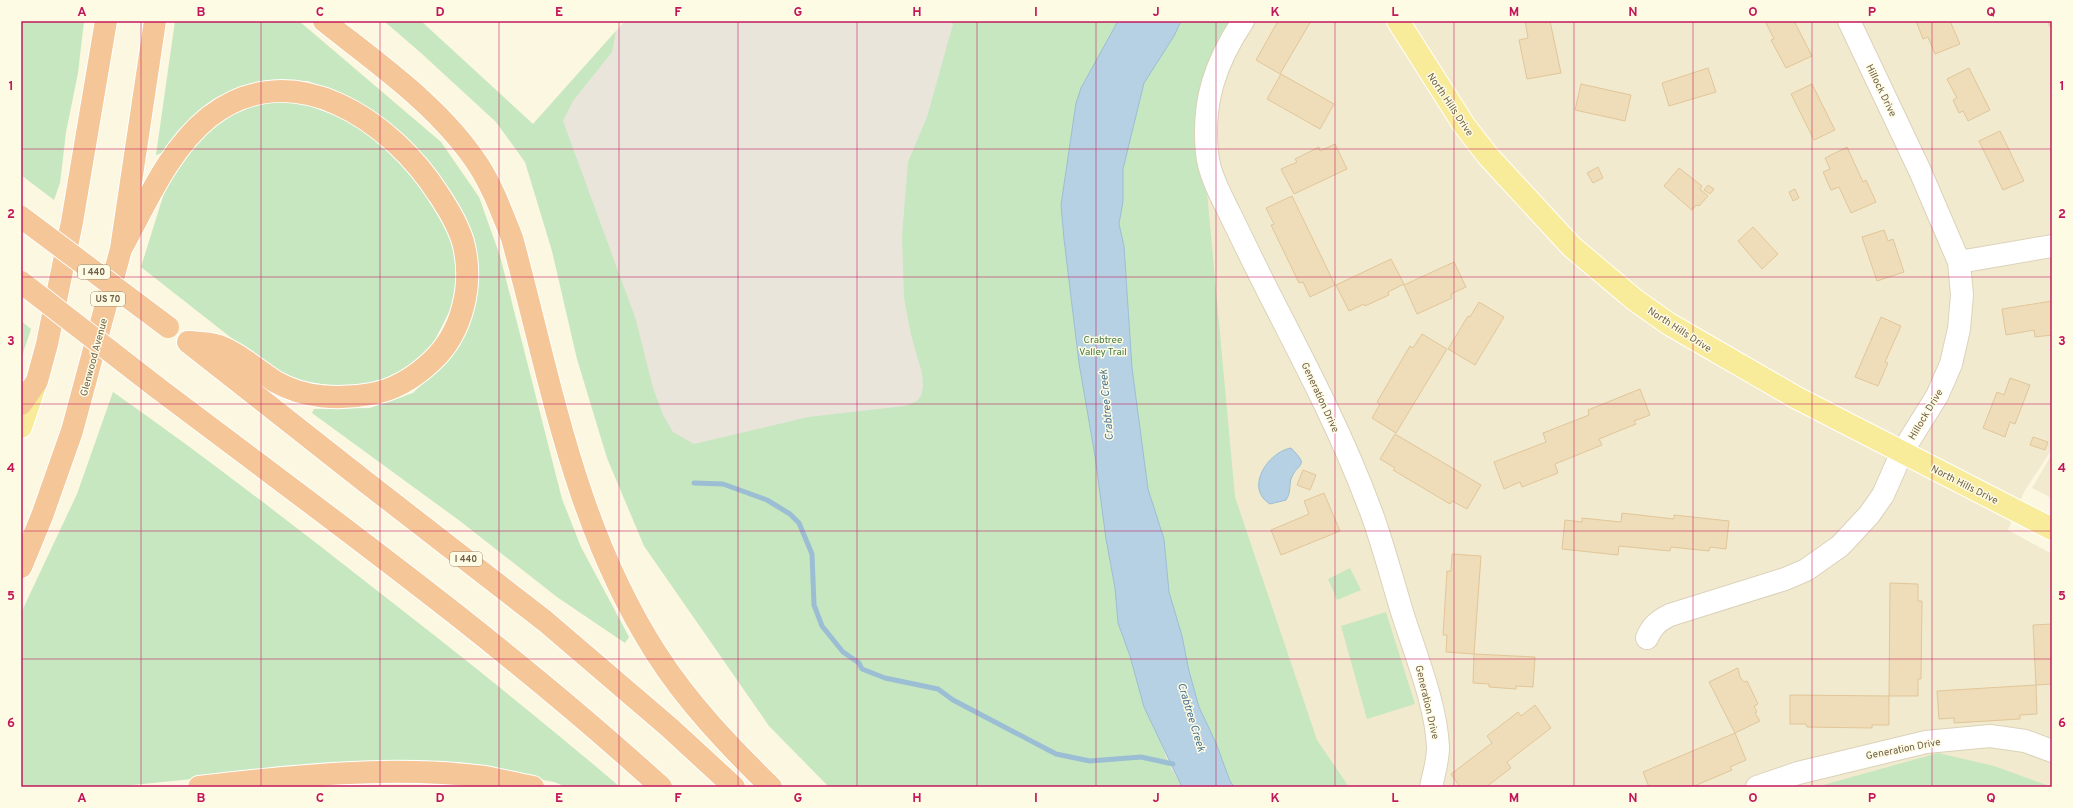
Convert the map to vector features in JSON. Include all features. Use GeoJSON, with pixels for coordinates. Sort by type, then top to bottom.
{"type":"FeatureCollection","features":[{"type":"Feature","properties":{"kind":"highway"},"geometry":{"type":"LineString","coordinates":[[92,21],[92,108]]}},
{"type":"Feature","properties":{"kind":"highway"},"geometry":{"type":"LineString","coordinates":[[21,404],[36,381],[47,344],[68,245],[106,21]]}},
{"type":"Feature","properties":{"kind":"highway","name":"Glenwood Avenue"},"geometry":{"type":"LineString","coordinates":[[21,567],[42,516],[72,431],[121,250],[155,21]]}},
{"type":"Feature","properties":{"kind":"highway"},"geometry":{"type":"LineString","coordinates":[[324,21],[430,109],[452,131],[480,167],[500,208],[512,238],[566,450],[588,514],[607,562],[645,635],[669,673],[739,756],[771,787]]}},
{"type":"Feature","properties":{"kind":"highway"},"geometry":{"type":"LineString","coordinates":[[121,250],[170,160],[209,117],[233,104],[266,93],[283,92],[302,92],[332,101],[357,114],[386,134],[404,150],[431,182],[459,231],[464,248],[467,268],[466,291],[458,322],[438,355],[417,374],[396,387],[373,394],[338,397],[302,392],[278,383],[218,345],[189,342]]}},
{"type":"Feature","properties":{"kind":"highway","name":"I 440"},"geometry":{"type":"LineString","coordinates":[[21,217],[189,342],[545,621],[670,728],[734,787]]}},
{"type":"Feature","properties":{"kind":"highway"},"geometry":{"type":"LineString","coordinates":[[21,282],[155,386],[440,601],[606,736],[662,787]]}},
{"type":"Feature","properties":{"kind":"highway"},"geometry":{"type":"LineString","coordinates":[[199,787],[256,780],[366,772],[462,775],[533,787]]}},
{"type":"Feature","properties":{"kind":"main road","name":"North Hills Drive"},"geometry":{"type":"LineString","coordinates":[[1398,21],[1464,125],[1488,156],[1572,247],[1603,274],[1669,324],[1797,398],[2052,529]]}},
{"type":"Feature","properties":{"kind":"main road"},"geometry":{"type":"LineString","coordinates":[[21,427],[36,381]]}},
{"type":"Feature","properties":{"kind":"street","name":"Generation Drive"},"geometry":{"type":"LineString","coordinates":[[1243,21],[1226,47],[1217,66],[1211,86],[1207,109],[1207,155],[1223,199],[1311,375],[1347,453],[1371,511],[1423,677],[1436,727],[1438,748],[1437,765],[1431,787]]}},
{"type":"Feature","properties":{"kind":"street","name":"Hillock Drive"},"geometry":{"type":"LineString","coordinates":[[1647,638],[1651,628],[1660,620],[1670,615],[1785,579],[1806,570],[1840,546],[1869,515],[1893,476],[1902,452],[1938,396],[1951,364],[1960,329],[1962,295],[1959,262],[1920,171],[1849,21]]}},
{"type":"Feature","properties":{"kind":"street"},"geometry":{"type":"LineString","coordinates":[[1959,262],[2052,246]]}},
{"type":"Feature","properties":{"kind":"street","name":"Generation Drive"},"geometry":{"type":"LineString","coordinates":[[1757,787],[1798,773],[1926,742],[1973,737],[1995,737],[2025,741],[2052,751]]}},
{"type":"Feature","properties":{"kind":"shaded area"},"geometry":{"type":"Polygon","coordinates":[[[625,21],[995,21],[1011,543],[1137,562],[1209,787],[850,787],[755,678],[533,124],[625,21]]]}},
{"type":"Feature","properties":{"kind":"shaded area"},"geometry":{"type":"Polygon","coordinates":[[[1151,21],[2052,21],[2052,449],[2024,492],[2008,530],[2052,554],[2052,787],[1209,787],[1151,21]]]}},
{"type":"Feature","properties":{"kind":"shaded area"},"geometry":{"type":"Polygon","coordinates":[[[2052,454],[2052,498],[2032,488],[2052,454]]]}},
{"type":"Feature","properties":{"kind":"green space"},"geometry":{"type":"Polygon","coordinates":[[[21,21],[84,21],[78,73],[66,132],[60,183],[54,200],[21,175],[21,21]]]}},
{"type":"Feature","properties":{"kind":"green space"},"geometry":{"type":"Polygon","coordinates":[[[175,21],[299,21],[441,142],[479,197],[500,256],[562,499],[581,547],[629,637],[625,643],[557,597],[460,521],[312,413],[314,409],[370,408],[413,393],[459,347],[478,293],[472,241],[453,195],[427,160],[373,111],[308,81],[257,82],[196,115],[164,152],[156,155],[175,21]]]}},
{"type":"Feature","properties":{"kind":"green space","name":"Crabtree Valley Trail"},"geometry":{"type":"Polygon","coordinates":[[[384,21],[421,21],[533,124],[616,31],[612,52],[573,101],[563,121],[636,320],[653,388],[663,415],[673,432],[694,444],[808,417],[905,406],[917,401],[921,396],[923,387],[922,373],[911,335],[904,298],[902,236],[908,162],[927,117],[953,24],[951,21],[1248,21],[1199,105],[1235,497],[1317,740],[1349,787],[1210,787],[1136,562],[1109,558],[1115,588],[1118,623],[1168,763],[1182,787],[829,787],[769,726],[644,546],[607,458],[577,359],[552,251],[525,162],[496,122],[384,21]]]}},
{"type":"Feature","properties":{"kind":"green space"},"geometry":{"type":"Polygon","coordinates":[[[297,100],[337,111],[376,136],[416,174],[453,239],[458,267],[452,306],[433,344],[406,369],[382,381],[352,387],[301,382],[267,366],[141,267],[165,190],[198,138],[232,114],[264,102],[297,100]]]}},
{"type":"Feature","properties":{"kind":"green space"},"geometry":{"type":"Polygon","coordinates":[[[21,321],[31,329],[21,359],[21,321]]]}},
{"type":"Feature","properties":{"kind":"green space"},"geometry":{"type":"Polygon","coordinates":[[[113,392],[272,509],[430,632],[557,734],[620,787],[567,787],[554,782],[471,766],[231,775],[113,787],[21,787],[21,613],[77,494],[113,392]]]}},
{"type":"Feature","properties":{"kind":"green space"},"geometry":{"type":"Polygon","coordinates":[[[1350,568],[1361,590],[1337,600],[1328,579],[1350,568]]]}},
{"type":"Feature","properties":{"kind":"green space"},"geometry":{"type":"Polygon","coordinates":[[[1386,612],[1415,704],[1367,719],[1341,626],[1386,612]]]}},
{"type":"Feature","properties":{"kind":"green space"},"geometry":{"type":"Polygon","coordinates":[[[1938,753],[1994,766],[2052,787],[1816,787],[1938,753]]]}},
{"type":"Feature","properties":{"kind":"water","name":"Crabtree Creek"},"geometry":{"type":"Polygon","coordinates":[[[1118,21],[1181,21],[1174,36],[1144,83],[1123,169],[1123,201],[1119,224],[1124,246],[1132,368],[1148,489],[1164,539],[1169,592],[1182,636],[1189,671],[1199,707],[1216,743],[1230,781],[1234,787],[1182,787],[1144,707],[1130,656],[1118,623],[1115,588],[1079,363],[1061,205],[1076,103],[1081,88],[1118,21]]]}},
{"type":"Feature","properties":{"kind":"water"},"geometry":{"type":"Polygon","coordinates":[[[1291,448],[1300,459],[1301,465],[1291,479],[1288,497],[1286,500],[1270,504],[1262,497],[1259,489],[1259,480],[1262,472],[1267,463],[1274,456],[1291,448]]]}},
{"type":"Feature","properties":{"kind":"building"},"geometry":{"type":"Polygon","coordinates":[[[1278,21],[1311,21],[1280,74],[1256,60],[1278,21]]]}},
{"type":"Feature","properties":{"kind":"building"},"geometry":{"type":"Polygon","coordinates":[[[1525,21],[1550,21],[1561,73],[1527,79],[1519,40],[1528,38],[1525,21]]]}},
{"type":"Feature","properties":{"kind":"building"},"geometry":{"type":"Polygon","coordinates":[[[1765,21],[1794,21],[1812,56],[1786,68],[1771,40],[1774,39],[1765,21]]]}},
{"type":"Feature","properties":{"kind":"building"},"geometry":{"type":"Polygon","coordinates":[[[1916,21],[1950,21],[1960,44],[1935,54],[1928,37],[1923,39],[1916,21]]]}},
{"type":"Feature","properties":{"kind":"building"},"geometry":{"type":"Polygon","coordinates":[[[2047,21],[2052,21],[2052,30],[2047,21]]]}},
{"type":"Feature","properties":{"kind":"building"},"geometry":{"type":"Polygon","coordinates":[[[1708,68],[1716,92],[1669,106],[1662,83],[1708,68]]]}},
{"type":"Feature","properties":{"kind":"building"},"geometry":{"type":"Polygon","coordinates":[[[1969,68],[1990,110],[1968,121],[1963,111],[1959,113],[1953,100],[1957,98],[1947,79],[1969,68]]]}},
{"type":"Feature","properties":{"kind":"building"},"geometry":{"type":"Polygon","coordinates":[[[1281,74],[1334,104],[1320,129],[1267,99],[1281,74]]]}},
{"type":"Feature","properties":{"kind":"building"},"geometry":{"type":"Polygon","coordinates":[[[1581,84],[1631,95],[1625,121],[1575,110],[1581,84]]]}},
{"type":"Feature","properties":{"kind":"building"},"geometry":{"type":"Polygon","coordinates":[[[1812,84],[1835,130],[1814,140],[1791,94],[1812,84]]]}},
{"type":"Feature","properties":{"kind":"building"},"geometry":{"type":"Polygon","coordinates":[[[2000,131],[2024,181],[2003,190],[1979,141],[2000,131]]]}},
{"type":"Feature","properties":{"kind":"building"},"geometry":{"type":"Polygon","coordinates":[[[1335,144],[1347,169],[1294,194],[1281,169],[1297,162],[1295,159],[1319,147],[1320,151],[1335,144]]]}},
{"type":"Feature","properties":{"kind":"building"},"geometry":{"type":"Polygon","coordinates":[[[1847,147],[1863,182],[1866,180],[1876,202],[1851,213],[1839,187],[1831,190],[1823,172],[1830,169],[1825,158],[1847,147]]]}},
{"type":"Feature","properties":{"kind":"building"},"geometry":{"type":"Polygon","coordinates":[[[1598,167],[1603,178],[1593,183],[1587,173],[1598,167]]]}},
{"type":"Feature","properties":{"kind":"building"},"geometry":{"type":"Polygon","coordinates":[[[1679,168],[1702,186],[1700,189],[1708,196],[1699,206],[1696,205],[1692,210],[1664,186],[1679,168]]]}},
{"type":"Feature","properties":{"kind":"building"},"geometry":{"type":"Polygon","coordinates":[[[1708,185],[1714,189],[1710,194],[1704,190],[1708,185]]]}},
{"type":"Feature","properties":{"kind":"building"},"geometry":{"type":"Polygon","coordinates":[[[1795,189],[1799,198],[1793,201],[1789,192],[1795,189]]]}},
{"type":"Feature","properties":{"kind":"building"},"geometry":{"type":"Polygon","coordinates":[[[1292,196],[1335,285],[1310,297],[1303,282],[1299,283],[1271,225],[1274,224],[1266,208],[1292,196]]]}},
{"type":"Feature","properties":{"kind":"building"},"geometry":{"type":"Polygon","coordinates":[[[1753,227],[1778,254],[1762,269],[1738,241],[1753,227]]]}},
{"type":"Feature","properties":{"kind":"building"},"geometry":{"type":"Polygon","coordinates":[[[1884,230],[1888,241],[1893,239],[1904,272],[1877,281],[1862,237],[1884,230]]]}},
{"type":"Feature","properties":{"kind":"building"},"geometry":{"type":"Polygon","coordinates":[[[1391,259],[1404,284],[1388,292],[1389,295],[1365,306],[1364,304],[1349,311],[1336,285],[1391,259]]]}},
{"type":"Feature","properties":{"kind":"building"},"geometry":{"type":"Polygon","coordinates":[[[1454,262],[1466,287],[1451,294],[1452,298],[1417,314],[1404,285],[1454,262]]]}},
{"type":"Feature","properties":{"kind":"building"},"geometry":{"type":"Polygon","coordinates":[[[2052,301],[2052,335],[2035,337],[2034,330],[2006,335],[2002,309],[2052,301]]]}},
{"type":"Feature","properties":{"kind":"building"},"geometry":{"type":"Polygon","coordinates":[[[1479,302],[1504,317],[1475,365],[1448,349],[1468,316],[1470,317],[1479,302]]]}},
{"type":"Feature","properties":{"kind":"building"},"geometry":{"type":"Polygon","coordinates":[[[1881,317],[1901,326],[1885,362],[1888,363],[1878,386],[1855,377],[1881,317]]]}},
{"type":"Feature","properties":{"kind":"building"},"geometry":{"type":"Polygon","coordinates":[[[1422,334],[1447,349],[1396,433],[1372,418],[1380,404],[1377,402],[1410,346],[1413,348],[1422,334]]]}},
{"type":"Feature","properties":{"kind":"building"},"geometry":{"type":"Polygon","coordinates":[[[2010,378],[2030,385],[2015,424],[2010,422],[2005,437],[1983,428],[1997,392],[2004,395],[2010,378]]]}},
{"type":"Feature","properties":{"kind":"building"},"geometry":{"type":"Polygon","coordinates":[[[1640,389],[1650,415],[1634,421],[1636,424],[1599,439],[1602,445],[1555,464],[1558,473],[1522,487],[1520,482],[1504,489],[1494,462],[1546,442],[1543,433],[1589,415],[1588,410],[1640,389]]]}},
{"type":"Feature","properties":{"kind":"building"},"geometry":{"type":"Polygon","coordinates":[[[1395,434],[1481,485],[1467,509],[1452,501],[1450,504],[1393,470],[1395,468],[1380,459],[1395,434]]]}},
{"type":"Feature","properties":{"kind":"building"},"geometry":{"type":"Polygon","coordinates":[[[2033,437],[2048,442],[2045,450],[2030,445],[2033,437]]]}},
{"type":"Feature","properties":{"kind":"building"},"geometry":{"type":"Polygon","coordinates":[[[1303,470],[1316,475],[1310,490],[1297,485],[1303,470]]]}},
{"type":"Feature","properties":{"kind":"building"},"geometry":{"type":"Polygon","coordinates":[[[1324,493],[1340,531],[1281,555],[1271,530],[1309,514],[1304,501],[1324,493]]]}},
{"type":"Feature","properties":{"kind":"building"},"geometry":{"type":"Polygon","coordinates":[[[1622,513],[1674,519],[1674,515],[1729,521],[1726,549],[1710,547],[1709,551],[1671,547],[1670,551],[1619,546],[1618,555],[1562,549],[1565,520],[1582,522],[1582,518],[1621,522],[1622,513]]]}},
{"type":"Feature","properties":{"kind":"building"},"geometry":{"type":"Polygon","coordinates":[[[1452,554],[1481,556],[1474,654],[1446,652],[1447,635],[1443,635],[1447,571],[1451,571],[1452,554]]]}},
{"type":"Feature","properties":{"kind":"building"},"geometry":{"type":"Polygon","coordinates":[[[1890,583],[1918,584],[1918,601],[1922,601],[1921,679],[1918,679],[1918,696],[1889,696],[1890,583]]]}},
{"type":"Feature","properties":{"kind":"building"},"geometry":{"type":"Polygon","coordinates":[[[2052,624],[2052,684],[2036,685],[2033,625],[2052,624]]]}},
{"type":"Feature","properties":{"kind":"building"},"geometry":{"type":"Polygon","coordinates":[[[1474,654],[1535,657],[1533,687],[1516,686],[1516,689],[1489,687],[1489,684],[1473,683],[1474,654]]]}},
{"type":"Feature","properties":{"kind":"building"},"geometry":{"type":"Polygon","coordinates":[[[1738,668],[1740,677],[1744,682],[1747,681],[1758,704],[1754,706],[1757,712],[1755,713],[1760,721],[1735,733],[1709,682],[1738,668]]]}},
{"type":"Feature","properties":{"kind":"building"},"geometry":{"type":"Polygon","coordinates":[[[2036,685],[2037,714],[2020,715],[2020,719],[1954,723],[1954,718],[1939,719],[1937,691],[2036,685]]]}},
{"type":"Feature","properties":{"kind":"building"},"geometry":{"type":"Polygon","coordinates":[[[1790,695],[1889,696],[1889,725],[1872,725],[1872,728],[1807,727],[1806,724],[1790,724],[1790,695]]]}},
{"type":"Feature","properties":{"kind":"building"},"geometry":{"type":"Polygon","coordinates":[[[1535,705],[1551,728],[1507,762],[1511,768],[1486,787],[1460,787],[1451,774],[1492,743],[1487,736],[1518,712],[1521,716],[1535,705]]]}},
{"type":"Feature","properties":{"kind":"building"},"geometry":{"type":"Polygon","coordinates":[[[1735,733],[1746,760],[1730,767],[1732,770],[1692,787],[1649,787],[1643,772],[1735,733]]]}},
{"type":"Feature","properties":{"kind":"waterway"},"geometry":{"type":"LineString","coordinates":[[694,483],[723,484],[767,500],[790,514],[799,523],[812,554],[814,605],[822,626],[843,652],[859,663],[862,669],[885,678],[938,689],[953,700],[1056,754],[1090,761],[1141,757],[1173,764]]}}]}
